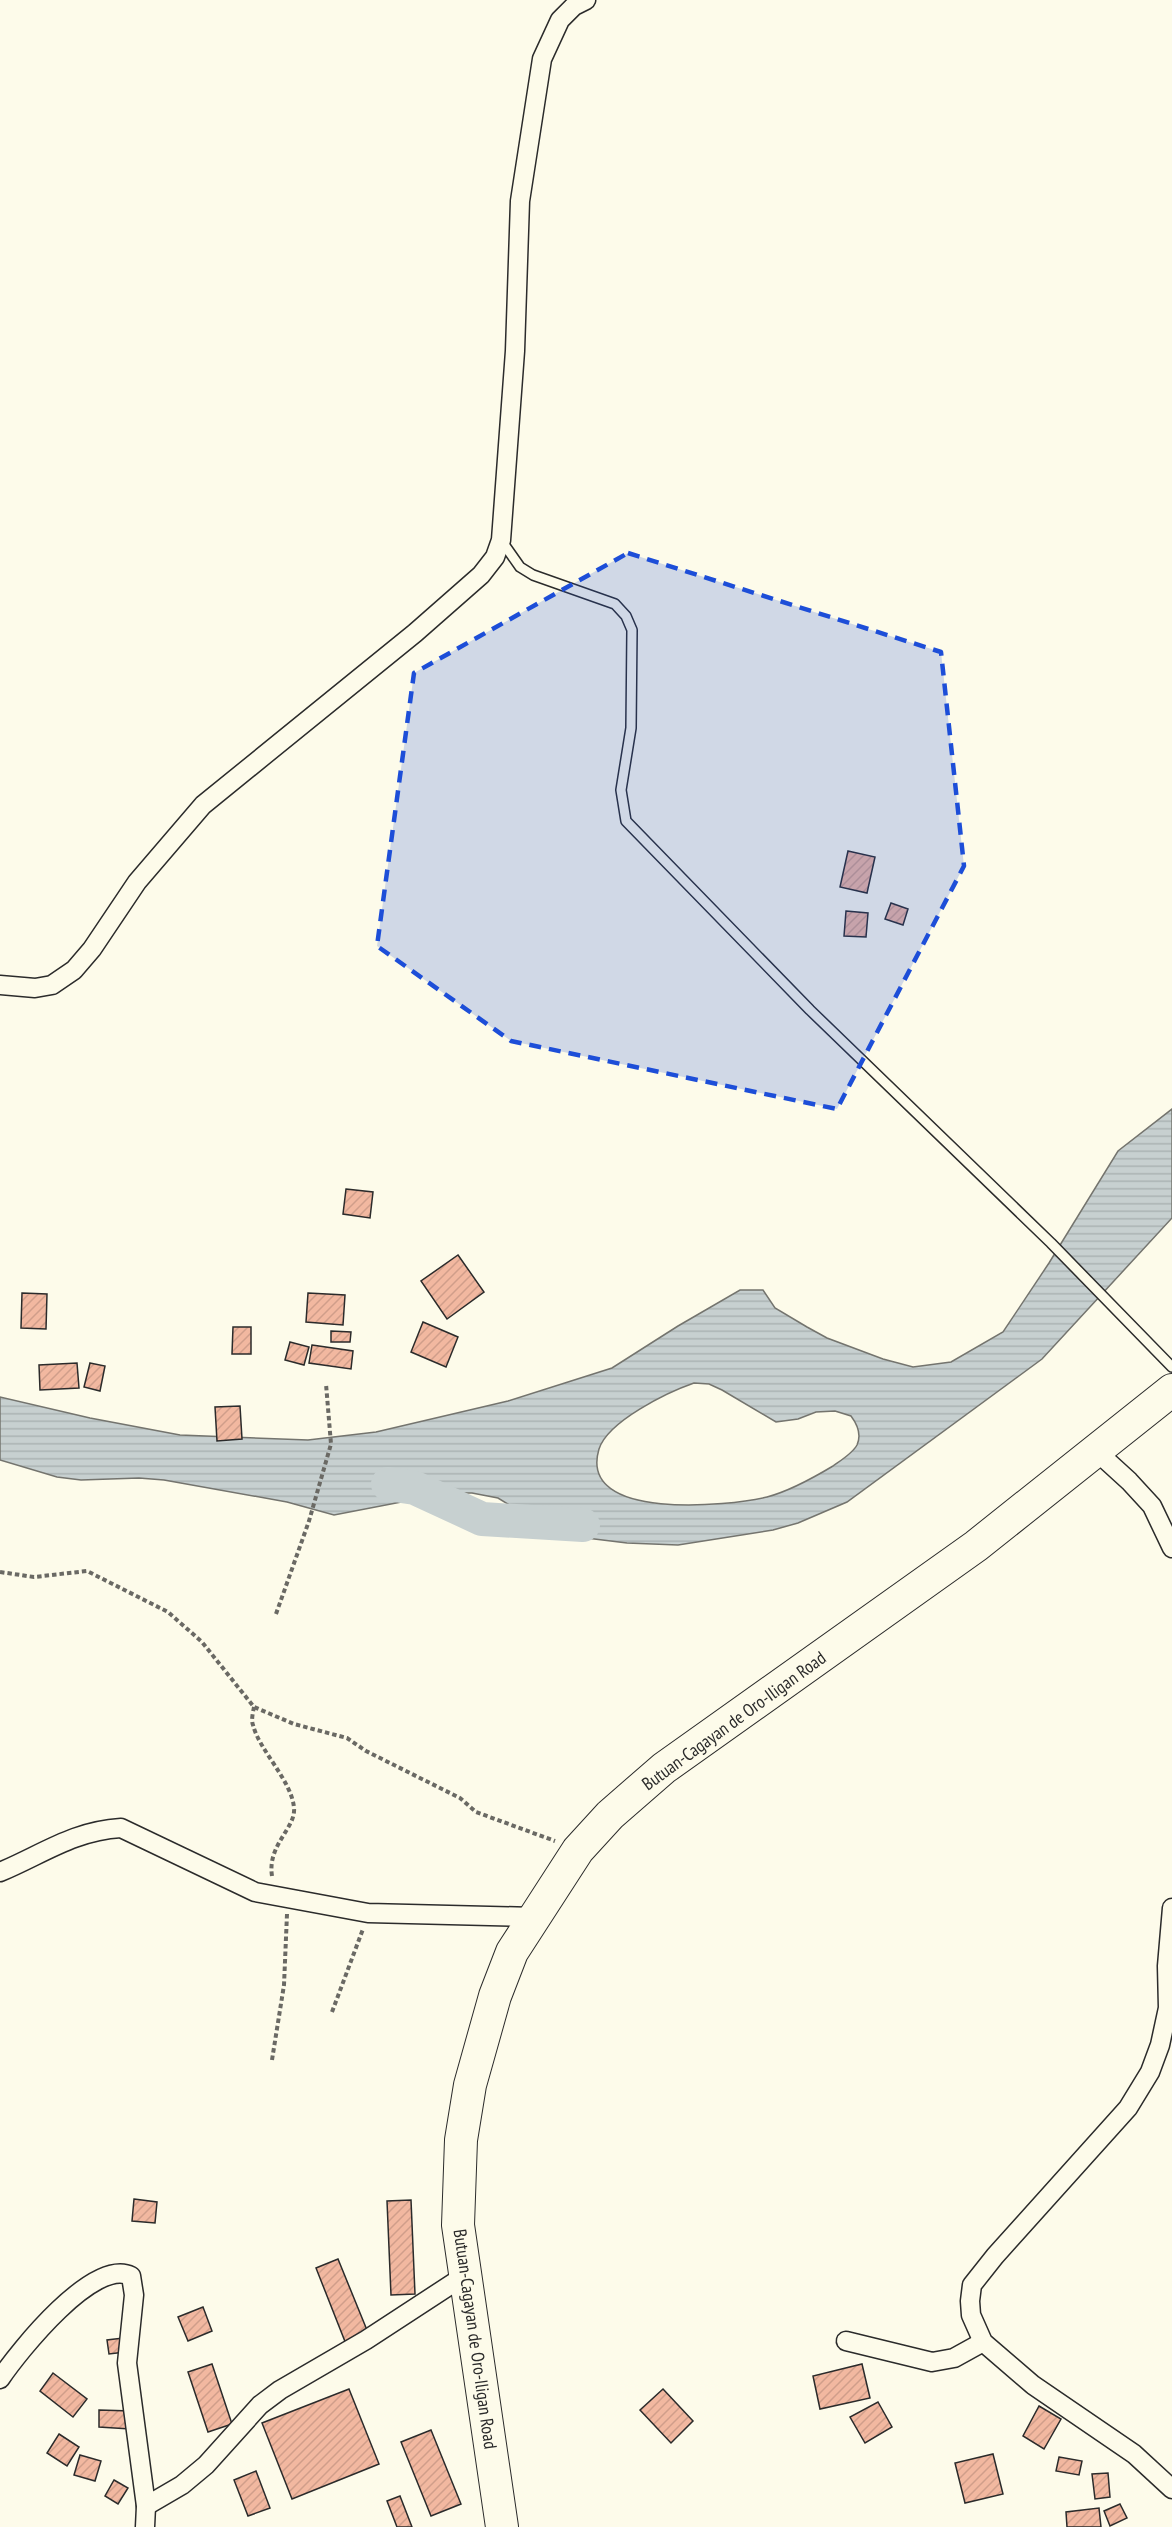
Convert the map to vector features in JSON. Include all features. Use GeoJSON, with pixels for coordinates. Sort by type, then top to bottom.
{"type":"FeatureCollection","features":[{"type":"Feature","properties":{"kind":"highway","name":"Butuan-Cagayan de Oro-Iligan Road"},"geometry":{"type":"LineString","coordinates":[[502,2527],[458,2225],[461,2140],[470,2085],[495,1996],[512,1953],[578,1850],[610,1815],[664,1768],[975,1546],[1172,1390]]}},
{"type":"Feature","properties":{"kind":"street"},"geometry":{"type":"LineString","coordinates":[[557,0],[560,20]]}},
{"type":"Feature","properties":{"kind":"street"},"geometry":{"type":"LineString","coordinates":[[0,985],[35,988],[51,985],[74,970],[92,949],[137,882],[203,806],[415,633],[481,575],[495,557],[501,540],[515,351],[520,201],[542,59],[560,20],[574,6],[586,0]]}},
{"type":"Feature","properties":{"kind":"street"},"geometry":{"type":"LineString","coordinates":[[1095,1449],[1130,1481],[1152,1506],[1172,1548]]}},
{"type":"Feature","properties":{"kind":"street"},"geometry":{"type":"LineString","coordinates":[[0,1872],[74,1836],[99,1829],[120,1828],[255,1892],[368,1913],[534,1917]]}},
{"type":"Feature","properties":{"kind":"street"},"geometry":{"type":"LineString","coordinates":[[1172,1908],[1167,1954],[1170,2009],[1150,2072],[1128,2108],[995,2256],[972,2285],[970,2301],[971,2315],[983,2342],[1033,2385],[1134,2454],[1172,2489]]}},
{"type":"Feature","properties":{"kind":"street"},"geometry":{"type":"LineString","coordinates":[[0,2379],[14,2358],[46,2321],[73,2297],[115,2272],[124,2272],[131,2276],[134,2295],[127,2363],[146,2506],[146,2527]]}},
{"type":"Feature","properties":{"kind":"street"},"geometry":{"type":"LineString","coordinates":[[146,2506],[182,2485],[206,2465],[260,2405],[280,2390],[366,2340],[464,2276]]}},
{"type":"Feature","properties":{"kind":"street"},"geometry":{"type":"LineString","coordinates":[[846,2341],[932,2362],[954,2358],[983,2342]]}},
{"type":"Feature","properties":{"kind":"lane"},"geometry":{"type":"LineString","coordinates":[[501,540],[520,567],[533,575],[615,604],[626,615],[632,630],[631,728],[621,790],[626,821],[810,1010],[1052,1243],[1172,1367]]}},
{"type":"Feature","properties":{"kind":"path"},"geometry":{"type":"LineString","coordinates":[[276,1614],[331,1444],[326,1384]]}},
{"type":"Feature","properties":{"kind":"path"},"geometry":{"type":"LineString","coordinates":[[0,1572],[34,1576],[87,1571],[168,1612],[202,1642],[254,1707],[294,1724],[347,1738],[366,1751],[460,1798],[483,1815],[578,1850]]}},
{"type":"Feature","properties":{"kind":"path"},"geometry":{"type":"LineString","coordinates":[[254,1707],[252,1725],[287,1788],[294,1808],[289,1824],[276,1845],[270,1867],[272,1881],[287,1898],[284,1985],[272,2060]]}},
{"type":"Feature","properties":{"kind":"path"},"geometry":{"type":"LineString","coordinates":[[332,2012],[368,1913]]}},
{"type":"Feature","properties":{"kind":"highlighted area"},"geometry":{"type":"Polygon","coordinates":[[[628,553],[941,652],[964,866],[837,1109],[511,1041],[377,946],[414,673],[628,553]]]}},
{"type":"Feature","properties":{"kind":"shaded area"},"geometry":{"type":"Polygon","coordinates":[[[1172,1109],[1172,1218],[1042,1359],[847,1502],[798,1523],[773,1530],[678,1545],[627,1543],[570,1536],[545,1527],[498,1498],[472,1493],[448,1493],[334,1515],[287,1502],[164,1480],[139,1478],[81,1480],[57,1477],[0,1460],[0,1397],[90,1418],[180,1435],[308,1440],[376,1432],[508,1401],[612,1368],[740,1290],[763,1290],[775,1308],[807,1327],[827,1338],[883,1359],[913,1367],[951,1362],[1003,1332],[1049,1263],[1118,1151],[1172,1109]],[[694,1383],[669,1393],[640,1409],[614,1428],[599,1449],[598,1472],[611,1489],[633,1499],[661,1504],[722,1504],[748,1501],[767,1497],[801,1484],[833,1466],[857,1445],[858,1429],[851,1416],[835,1411],[816,1412],[798,1419],[776,1422],[709,1384],[694,1383]]]}},
{"type":"Feature","properties":{"kind":"building"},"geometry":{"type":"Polygon","coordinates":[[[848,851],[875,857],[867,893],[840,887],[848,851]]]}},
{"type":"Feature","properties":{"kind":"building"},"geometry":{"type":"Polygon","coordinates":[[[891,903],[908,909],[903,925],[885,919],[891,903]]]}},
{"type":"Feature","properties":{"kind":"building"},"geometry":{"type":"Polygon","coordinates":[[[846,911],[868,913],[866,937],[844,936],[846,911]]]}},
{"type":"Feature","properties":{"kind":"building"},"geometry":{"type":"Polygon","coordinates":[[[346,1189],[373,1192],[370,1218],[343,1214],[346,1189]]]}},
{"type":"Feature","properties":{"kind":"building"},"geometry":{"type":"Polygon","coordinates":[[[458,1255],[484,1292],[447,1319],[421,1281],[458,1255]]]}},
{"type":"Feature","properties":{"kind":"building"},"geometry":{"type":"Polygon","coordinates":[[[22,1293],[47,1294],[46,1329],[21,1328],[22,1293]]]}},
{"type":"Feature","properties":{"kind":"building"},"geometry":{"type":"Polygon","coordinates":[[[308,1293],[345,1295],[343,1325],[306,1322],[308,1293]]]}},
{"type":"Feature","properties":{"kind":"building"},"geometry":{"type":"Polygon","coordinates":[[[423,1322],[458,1337],[446,1367],[411,1352],[423,1322]]]}},
{"type":"Feature","properties":{"kind":"building"},"geometry":{"type":"Polygon","coordinates":[[[233,1327],[251,1327],[251,1354],[232,1354],[233,1327]]]}},
{"type":"Feature","properties":{"kind":"building"},"geometry":{"type":"Polygon","coordinates":[[[331,1331],[351,1332],[350,1342],[331,1342],[331,1331]]]}},
{"type":"Feature","properties":{"kind":"building"},"geometry":{"type":"Polygon","coordinates":[[[290,1342],[309,1347],[304,1365],[285,1360],[290,1342]]]}},
{"type":"Feature","properties":{"kind":"building"},"geometry":{"type":"Polygon","coordinates":[[[312,1345],[353,1351],[351,1369],[309,1363],[312,1345]]]}},
{"type":"Feature","properties":{"kind":"building"},"geometry":{"type":"Polygon","coordinates":[[[77,1363],[79,1388],[40,1390],[39,1365],[77,1363]]]}},
{"type":"Feature","properties":{"kind":"building"},"geometry":{"type":"Polygon","coordinates":[[[90,1363],[105,1366],[100,1391],[84,1387],[90,1363]]]}},
{"type":"Feature","properties":{"kind":"building"},"geometry":{"type":"Polygon","coordinates":[[[240,1406],[242,1439],[217,1441],[215,1407],[240,1406]]]}},
{"type":"Feature","properties":{"kind":"building"},"geometry":{"type":"Polygon","coordinates":[[[134,2199],[157,2202],[155,2223],[132,2221],[134,2199]]]}},
{"type":"Feature","properties":{"kind":"building"},"geometry":{"type":"Polygon","coordinates":[[[411,2200],[415,2294],[391,2295],[387,2201],[411,2200]]]}},
{"type":"Feature","properties":{"kind":"building"},"geometry":{"type":"Polygon","coordinates":[[[338,2259],[369,2335],[346,2344],[316,2268],[338,2259]]]}},
{"type":"Feature","properties":{"kind":"building"},"geometry":{"type":"Polygon","coordinates":[[[203,2307],[212,2331],[188,2341],[178,2317],[203,2307]]]}},
{"type":"Feature","properties":{"kind":"building"},"geometry":{"type":"Polygon","coordinates":[[[123,2338],[125,2352],[109,2354],[107,2340],[123,2338]]]}},
{"type":"Feature","properties":{"kind":"building"},"geometry":{"type":"Polygon","coordinates":[[[212,2364],[232,2424],[208,2432],[188,2372],[212,2364]]]}},
{"type":"Feature","properties":{"kind":"building"},"geometry":{"type":"Polygon","coordinates":[[[862,2364],[870,2398],[820,2409],[813,2376],[862,2364]]]}},
{"type":"Feature","properties":{"kind":"building"},"geometry":{"type":"Polygon","coordinates":[[[53,2373],[87,2399],[73,2417],[40,2391],[53,2373]]]}},
{"type":"Feature","properties":{"kind":"building"},"geometry":{"type":"Polygon","coordinates":[[[349,2389],[379,2464],[292,2499],[262,2423],[349,2389]]]}},
{"type":"Feature","properties":{"kind":"building"},"geometry":{"type":"Polygon","coordinates":[[[663,2389],[693,2421],[671,2443],[640,2410],[663,2389]]]}},
{"type":"Feature","properties":{"kind":"building"},"geometry":{"type":"Polygon","coordinates":[[[878,2402],[892,2427],[865,2443],[850,2417],[878,2402]]]}},
{"type":"Feature","properties":{"kind":"building"},"geometry":{"type":"Polygon","coordinates":[[[1039,2406],[1061,2419],[1044,2449],[1023,2436],[1039,2406]]]}},
{"type":"Feature","properties":{"kind":"building"},"geometry":{"type":"Polygon","coordinates":[[[99,2410],[131,2411],[130,2429],[99,2427],[99,2410]]]}},
{"type":"Feature","properties":{"kind":"building"},"geometry":{"type":"Polygon","coordinates":[[[431,2430],[461,2504],[431,2516],[401,2442],[431,2430]]]}},
{"type":"Feature","properties":{"kind":"building"},"geometry":{"type":"Polygon","coordinates":[[[59,2434],[79,2447],[67,2466],[47,2453],[59,2434]]]}},
{"type":"Feature","properties":{"kind":"building"},"geometry":{"type":"Polygon","coordinates":[[[993,2454],[1003,2494],[965,2503],[955,2463],[993,2454]]]}},
{"type":"Feature","properties":{"kind":"building"},"geometry":{"type":"Polygon","coordinates":[[[80,2455],[101,2461],[95,2481],[74,2475],[80,2455]]]}},
{"type":"Feature","properties":{"kind":"building"},"geometry":{"type":"Polygon","coordinates":[[[1059,2457],[1082,2461],[1079,2475],[1056,2471],[1059,2457]]]}},
{"type":"Feature","properties":{"kind":"building"},"geometry":{"type":"Polygon","coordinates":[[[256,2471],[270,2508],[248,2516],[234,2480],[256,2471]]]}},
{"type":"Feature","properties":{"kind":"building"},"geometry":{"type":"Polygon","coordinates":[[[1108,2473],[1110,2497],[1095,2499],[1092,2474],[1108,2473]]]}},
{"type":"Feature","properties":{"kind":"building"},"geometry":{"type":"Polygon","coordinates":[[[114,2480],[128,2488],[118,2504],[105,2496],[114,2480]]]}},
{"type":"Feature","properties":{"kind":"building"},"geometry":{"type":"Polygon","coordinates":[[[400,2496],[412,2527],[397,2527],[387,2501],[400,2496]]]}},
{"type":"Feature","properties":{"kind":"building"},"geometry":{"type":"Polygon","coordinates":[[[1120,2504],[1127,2518],[1110,2526],[1104,2511],[1120,2504]]]}},
{"type":"Feature","properties":{"kind":"building"},"geometry":{"type":"Polygon","coordinates":[[[1099,2508],[1101,2527],[1067,2527],[1066,2512],[1099,2508]]]}},
{"type":"Feature","properties":{"kind":"waterway"},"geometry":{"type":"LineString","coordinates":[[388,1484],[415,1488],[482,1519],[583,1525]]}}]}
